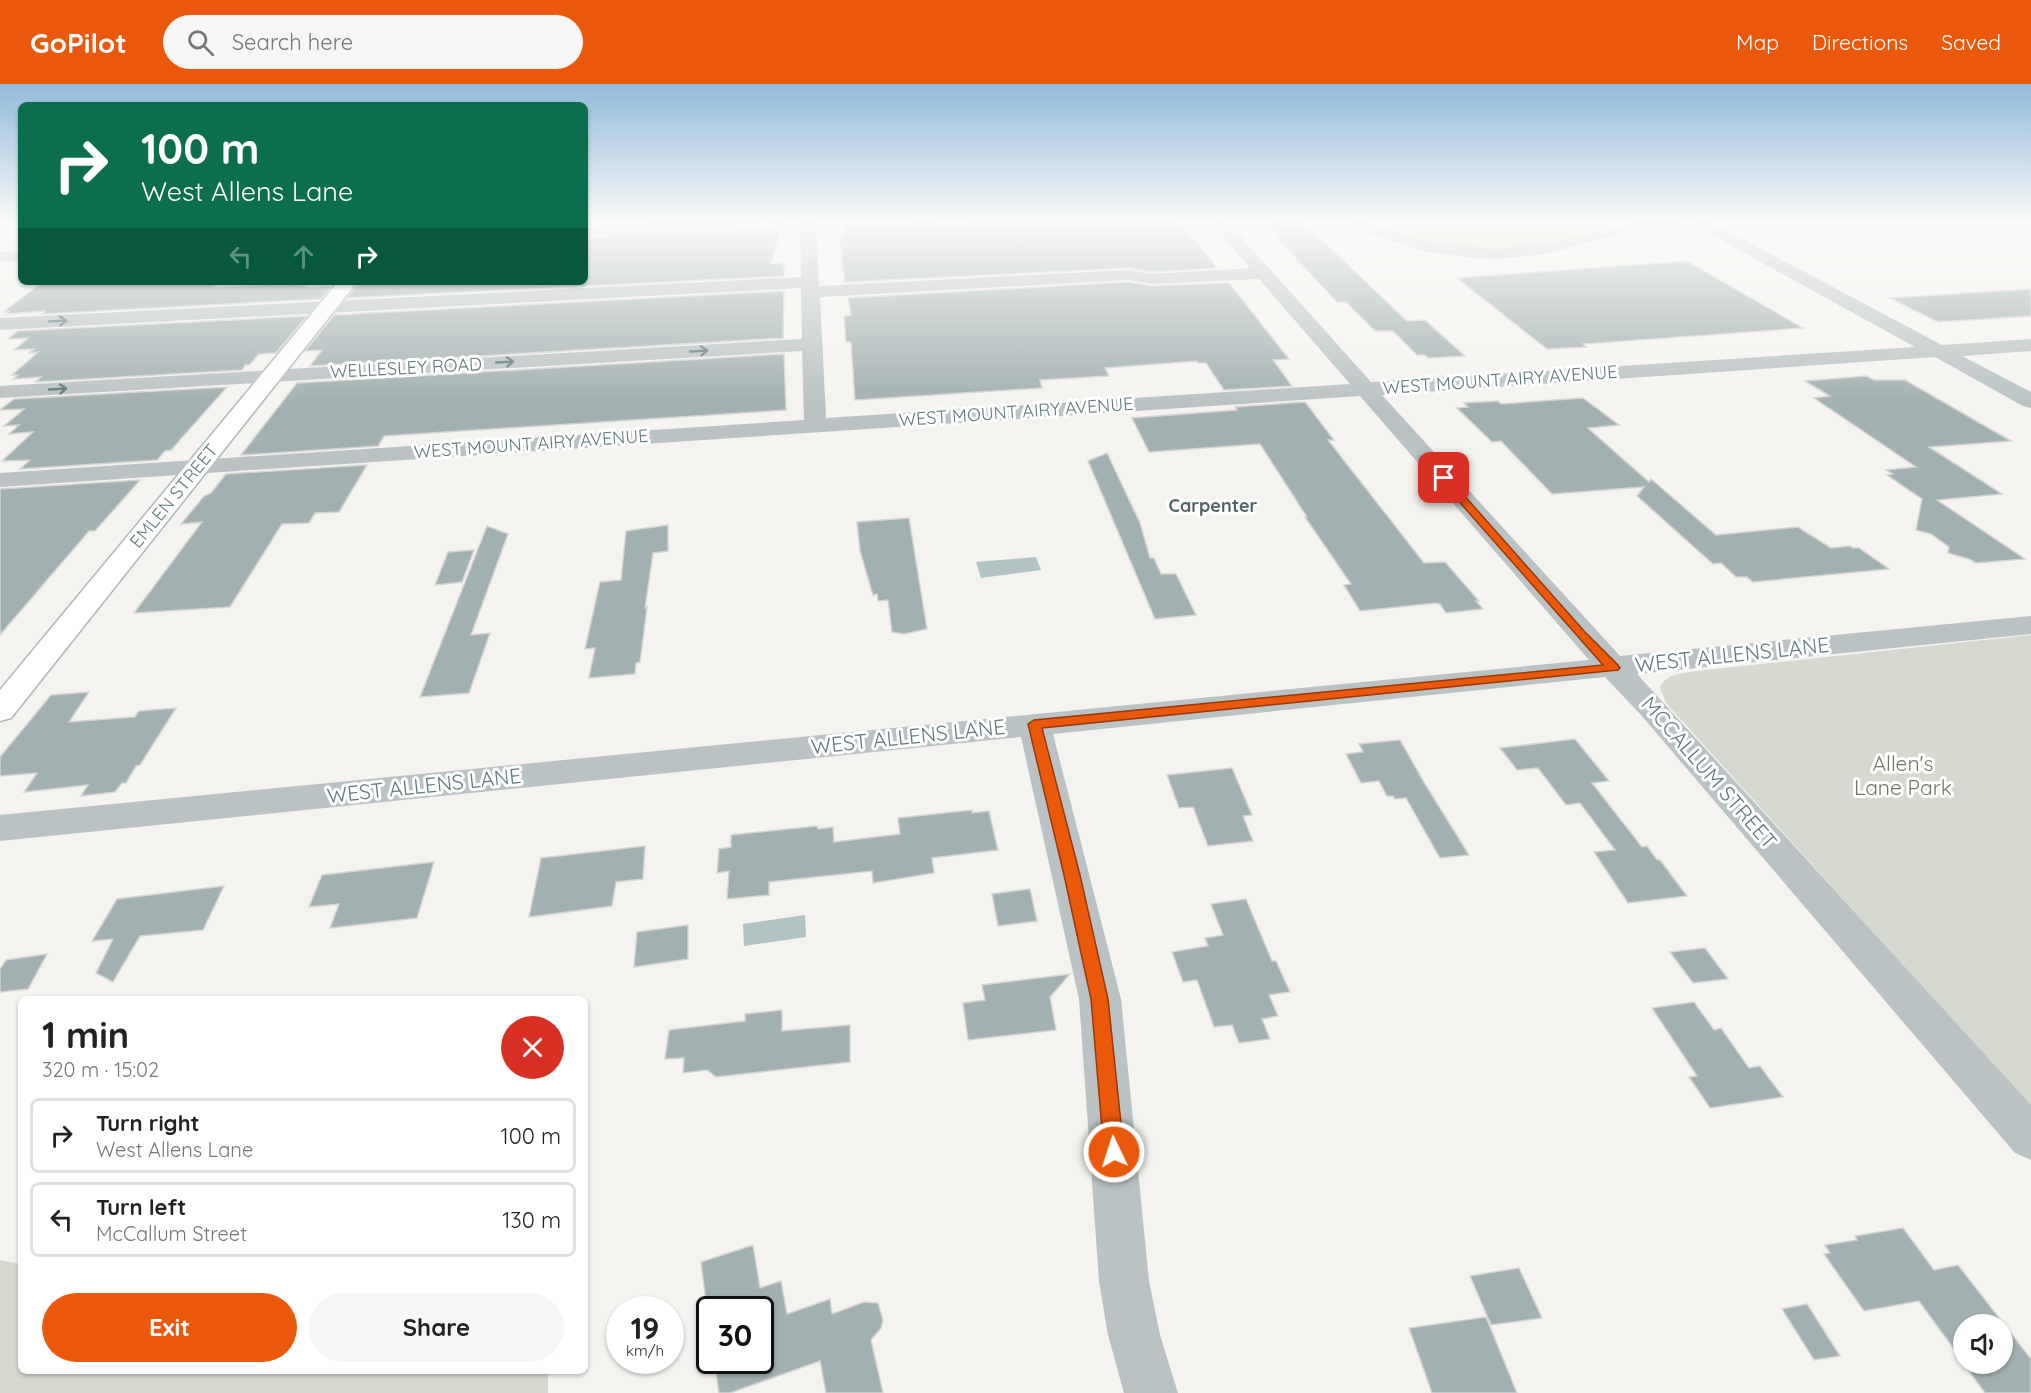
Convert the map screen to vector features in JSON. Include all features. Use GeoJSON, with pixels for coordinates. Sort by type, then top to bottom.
{"type":"FeatureCollection","features":[{"type":"Feature","properties":{"kind":"main road","name":"EMLEN STREET"},"geometry":{"type":"LineString","coordinates":[[0,711],[345,285]]}},
{"type":"Feature","properties":{"kind":"street"},"geometry":{"type":"LineString","coordinates":[[811,282],[815,426]]}},
{"type":"Feature","properties":{"kind":"street"},"geometry":{"type":"LineString","coordinates":[[0,324],[327,307],[1142,282]]}},
{"type":"Feature","properties":{"kind":"street","name":"MCCALLUM STREET"},"geometry":{"type":"LineString","coordinates":[[1271,282],[1581,634],[1652,708],[2031,1138]]}},
{"type":"Feature","properties":{"kind":"street"},"geometry":{"type":"LineString","coordinates":[[1809,282],[2031,401]]}},
{"type":"Feature","properties":{"kind":"street","name":"WELLESLEY ROAD"},"geometry":{"type":"LineString","coordinates":[[0,392],[812,344]]}},
{"type":"Feature","properties":{"kind":"street","name":"WEST MOUNT AIRY AVENUE"},"geometry":{"type":"LineString","coordinates":[[0,480],[2031,345]]}},
{"type":"Feature","properties":{"kind":"street","name":"WEST ALLENS LANE"},"geometry":{"type":"LineString","coordinates":[[0,828],[2031,625]]}},
{"type":"Feature","properties":{"kind":"street"},"geometry":{"type":"LineString","coordinates":[[1034,724],[1100,999],[1124,1281],[1134,1335],[1151,1393]]}},
{"type":"Feature","properties":{"kind":"green space","name":"Allen's Lane Park"},"geometry":{"type":"Polygon","coordinates":[[[2031,635],[2031,1107],[1666,703],[1660,688],[1670,677],[1696,671],[2031,635]]]}},
{"type":"Feature","properties":{"kind":"green space"},"geometry":{"type":"Polygon","coordinates":[[[0,1260],[18,1263],[18,1374],[548,1374],[548,1393],[0,1393],[0,1260]]]}},
{"type":"Feature","properties":{"kind":"shaded area"},"geometry":{"type":"Polygon","coordinates":[[[1036,557],[1041,570],[981,578],[976,562],[1036,557]]]}},
{"type":"Feature","properties":{"kind":"shaded area"},"geometry":{"type":"Polygon","coordinates":[[[805,915],[806,937],[744,946],[743,924],[805,915]]]}},
{"type":"Feature","properties":{"kind":"building"},"geometry":{"type":"Polygon","coordinates":[[[588,282],[663,282],[347,298],[357,285],[588,285],[588,282]]]}},
{"type":"Feature","properties":{"kind":"building"},"geometry":{"type":"Polygon","coordinates":[[[1127,282],[1151,286],[1229,283],[1289,359],[1273,360],[1292,386],[1224,390],[1206,363],[1197,361],[1105,368],[1109,376],[1040,380],[1042,388],[855,400],[851,342],[846,342],[844,316],[851,315],[848,298],[1127,282]]]}},
{"type":"Feature","properties":{"kind":"building"},"geometry":{"type":"Polygon","coordinates":[[[1318,282],[1366,282],[1407,321],[1425,320],[1465,356],[1428,358],[1425,355],[1417,355],[1393,331],[1375,331],[1346,302],[1337,302],[1318,282]]]}},
{"type":"Feature","properties":{"kind":"building"},"geometry":{"type":"Polygon","coordinates":[[[1462,282],[1724,282],[1803,328],[1583,344],[1587,347],[1547,349],[1462,282]]]}},
{"type":"Feature","properties":{"kind":"building"},"geometry":{"type":"Polygon","coordinates":[[[39,285],[332,286],[321,299],[42,314],[45,311],[6,314],[9,311],[3,312],[39,285]]]}},
{"type":"Feature","properties":{"kind":"building"},"geometry":{"type":"Polygon","coordinates":[[[2031,289],[2031,316],[1938,322],[1890,298],[2031,289]]]}},
{"type":"Feature","properties":{"kind":"building"},"geometry":{"type":"Polygon","coordinates":[[[784,291],[783,338],[310,366],[322,350],[305,351],[334,315],[784,291]]]}},
{"type":"Feature","properties":{"kind":"building"},"geometry":{"type":"Polygon","coordinates":[[[307,316],[276,353],[259,354],[242,370],[36,382],[41,377],[13,379],[18,375],[12,375],[38,352],[29,353],[34,349],[14,350],[28,338],[8,339],[18,331],[307,316]]]}},
{"type":"Feature","properties":{"kind":"building"},"geometry":{"type":"Polygon","coordinates":[[[784,354],[786,410],[384,436],[378,446],[241,455],[297,383],[784,354]]]}},
{"type":"Feature","properties":{"kind":"building"},"geometry":{"type":"Polygon","coordinates":[[[1866,376],[1874,380],[1905,380],[2011,441],[1929,447],[2002,494],[1937,500],[2025,559],[1976,563],[1948,553],[1949,547],[1931,534],[1916,530],[1922,499],[1887,475],[1893,474],[1886,470],[1916,467],[1814,398],[1830,396],[1805,381],[1866,376]]]}},
{"type":"Feature","properties":{"kind":"building"},"geometry":{"type":"Polygon","coordinates":[[[227,387],[171,450],[165,451],[157,460],[20,469],[30,460],[2,461],[33,432],[9,434],[19,425],[4,426],[24,409],[0,410],[14,399],[227,387]]]}},
{"type":"Feature","properties":{"kind":"building"},"geometry":{"type":"Polygon","coordinates":[[[1583,398],[1619,425],[1588,428],[1649,482],[1651,479],[1716,535],[1798,527],[1831,548],[1850,546],[1859,548],[1889,569],[1753,582],[1747,577],[1736,577],[1721,563],[1713,564],[1637,496],[1644,487],[1552,494],[1501,441],[1492,442],[1457,408],[1468,407],[1464,403],[1498,401],[1501,404],[1583,398]]]}},
{"type":"Feature","properties":{"kind":"building"},"geometry":{"type":"Polygon","coordinates":[[[1305,402],[1334,440],[1328,440],[1424,563],[1445,562],[1479,601],[1476,601],[1483,609],[1446,613],[1440,604],[1436,603],[1360,611],[1344,585],[1351,584],[1305,517],[1307,517],[1260,444],[1149,452],[1132,418],[1305,402]]]}},
{"type":"Feature","properties":{"kind":"building"},"geometry":{"type":"Polygon","coordinates":[[[1107,453],[1140,523],[1150,558],[1154,558],[1161,574],[1176,574],[1196,615],[1155,619],[1088,461],[1107,453]]]}},
{"type":"Feature","properties":{"kind":"building"},"geometry":{"type":"Polygon","coordinates":[[[367,465],[339,512],[315,513],[309,523],[282,524],[230,607],[134,613],[202,522],[181,524],[226,474],[367,465]]]}},
{"type":"Feature","properties":{"kind":"building"},"geometry":{"type":"Polygon","coordinates":[[[140,480],[95,531],[89,531],[0,635],[0,489],[140,480]]]}},
{"type":"Feature","properties":{"kind":"building"},"geometry":{"type":"Polygon","coordinates":[[[909,518],[927,629],[904,634],[892,632],[888,600],[878,601],[877,594],[873,595],[860,551],[857,522],[909,518]]]}},
{"type":"Feature","properties":{"kind":"building"},"geometry":{"type":"Polygon","coordinates":[[[668,525],[668,551],[653,553],[640,662],[636,663],[635,674],[589,678],[595,648],[585,649],[600,582],[621,580],[626,531],[668,525]]]}},
{"type":"Feature","properties":{"kind":"building"},"geometry":{"type":"Polygon","coordinates":[[[487,526],[508,534],[471,635],[490,633],[469,693],[420,697],[487,526]]]}},
{"type":"Feature","properties":{"kind":"building"},"geometry":{"type":"Polygon","coordinates":[[[474,550],[462,582],[435,585],[448,552],[474,550]]]}},
{"type":"Feature","properties":{"kind":"building"},"geometry":{"type":"Polygon","coordinates":[[[89,692],[69,722],[135,717],[139,711],[176,708],[126,783],[122,783],[115,792],[81,796],[88,785],[24,792],[37,773],[0,776],[0,757],[51,695],[89,692]]]}},
{"type":"Feature","properties":{"kind":"building"},"geometry":{"type":"Polygon","coordinates":[[[1575,739],[1609,781],[1592,783],[1642,847],[1647,846],[1657,860],[1660,860],[1687,896],[1628,903],[1594,852],[1615,850],[1580,803],[1566,805],[1538,768],[1517,770],[1500,748],[1575,739]]]}},
{"type":"Feature","properties":{"kind":"building"},"geometry":{"type":"Polygon","coordinates":[[[1400,740],[1469,855],[1440,858],[1406,798],[1395,799],[1393,796],[1387,796],[1379,781],[1361,783],[1346,754],[1363,752],[1359,744],[1400,740]]]}},
{"type":"Feature","properties":{"kind":"building"},"geometry":{"type":"Polygon","coordinates":[[[1232,768],[1252,815],[1243,816],[1253,841],[1208,846],[1193,807],[1179,808],[1167,775],[1232,768]]]}},
{"type":"Feature","properties":{"kind":"building"},"geometry":{"type":"Polygon","coordinates":[[[972,810],[972,813],[989,811],[998,850],[932,858],[934,873],[873,883],[872,871],[769,882],[769,895],[727,899],[729,871],[717,873],[719,849],[731,847],[731,835],[817,826],[818,829],[833,827],[834,842],[900,834],[898,818],[972,810]]]}},
{"type":"Feature","properties":{"kind":"building"},"geometry":{"type":"Polygon","coordinates":[[[645,846],[643,879],[616,882],[612,906],[529,917],[541,858],[645,846]]]}},
{"type":"Feature","properties":{"kind":"building"},"geometry":{"type":"Polygon","coordinates":[[[434,862],[417,918],[330,928],[339,904],[309,907],[322,875],[434,862]]]}},
{"type":"Feature","properties":{"kind":"building"},"geometry":{"type":"Polygon","coordinates":[[[224,886],[203,930],[140,936],[113,982],[96,973],[113,939],[92,941],[117,899],[224,886]]]}},
{"type":"Feature","properties":{"kind":"building"},"geometry":{"type":"Polygon","coordinates":[[[1030,889],[1037,921],[998,926],[992,894],[1030,889]]]}},
{"type":"Feature","properties":{"kind":"building"},"geometry":{"type":"Polygon","coordinates":[[[1246,899],[1272,961],[1276,961],[1290,992],[1269,995],[1278,1016],[1262,1019],[1270,1039],[1239,1043],[1232,1025],[1214,1027],[1197,980],[1183,982],[1172,952],[1208,946],[1205,938],[1223,935],[1211,904],[1246,899]]]}},
{"type":"Feature","properties":{"kind":"building"},"geometry":{"type":"Polygon","coordinates":[[[688,925],[688,959],[634,967],[637,932],[688,925]]]}},
{"type":"Feature","properties":{"kind":"building"},"geometry":{"type":"Polygon","coordinates":[[[1705,948],[1728,979],[1693,983],[1670,952],[1705,948]]]}},
{"type":"Feature","properties":{"kind":"building"},"geometry":{"type":"Polygon","coordinates":[[[47,954],[28,989],[0,992],[0,969],[6,960],[47,954]]]}},
{"type":"Feature","properties":{"kind":"building"},"geometry":{"type":"Polygon","coordinates":[[[1070,974],[1050,997],[1056,1030],[968,1040],[963,1003],[985,1000],[982,985],[1070,974]]]}},
{"type":"Feature","properties":{"kind":"building"},"geometry":{"type":"Polygon","coordinates":[[[1694,1002],[1714,1030],[1721,1028],[1749,1068],[1760,1066],[1783,1097],[1710,1108],[1689,1077],[1697,1076],[1652,1008],[1694,1002]]]}},
{"type":"Feature","properties":{"kind":"building"},"geometry":{"type":"Polygon","coordinates":[[[782,1010],[782,1031],[850,1025],[850,1062],[716,1077],[707,1070],[683,1073],[684,1058],[665,1059],[669,1030],[745,1021],[745,1014],[782,1010]]]}},
{"type":"Feature","properties":{"kind":"building"},"geometry":{"type":"Polygon","coordinates":[[[1903,1228],[1934,1270],[1958,1265],[1996,1314],[1953,1314],[1953,1348],[1919,1301],[1864,1311],[1824,1254],[1830,1253],[1825,1245],[1857,1240],[1855,1236],[1903,1228]]]}},
{"type":"Feature","properties":{"kind":"building"},"geometry":{"type":"Polygon","coordinates":[[[753,1245],[760,1288],[781,1281],[787,1314],[830,1299],[832,1314],[864,1302],[878,1303],[883,1320],[881,1328],[871,1340],[883,1393],[826,1393],[820,1361],[730,1393],[719,1393],[716,1374],[774,1374],[774,1296],[705,1296],[701,1262],[753,1245]]]}},
{"type":"Feature","properties":{"kind":"building"},"geometry":{"type":"Polygon","coordinates":[[[1519,1268],[1542,1318],[1491,1325],[1470,1276],[1519,1268]]]}},
{"type":"Feature","properties":{"kind":"building"},"geometry":{"type":"Polygon","coordinates":[[[1807,1304],[1840,1356],[1814,1360],[1782,1309],[1807,1304]]]}},
{"type":"Feature","properties":{"kind":"building"},"geometry":{"type":"Polygon","coordinates":[[[1486,1317],[1517,1393],[1432,1393],[1409,1328],[1486,1317]]]}},
{"type":"Feature","properties":{"kind":"building"},"geometry":{"type":"Polygon","coordinates":[[[2013,1336],[2031,1359],[2031,1393],[1985,1393],[1971,1374],[2013,1374],[2013,1336]]]}},
{"type":"Feature","properties":{"kind":"district","name":"Carpenter"},"geometry":{"type":"Point","coordinates":[1213,506]}},
{"type":"Feature","properties":{"kind":"route"},"geometry":{"type":"LineString","coordinates":[[1114,1152],[1100,999],[1034,724],[1613,668],[1444,478]]}}]}
